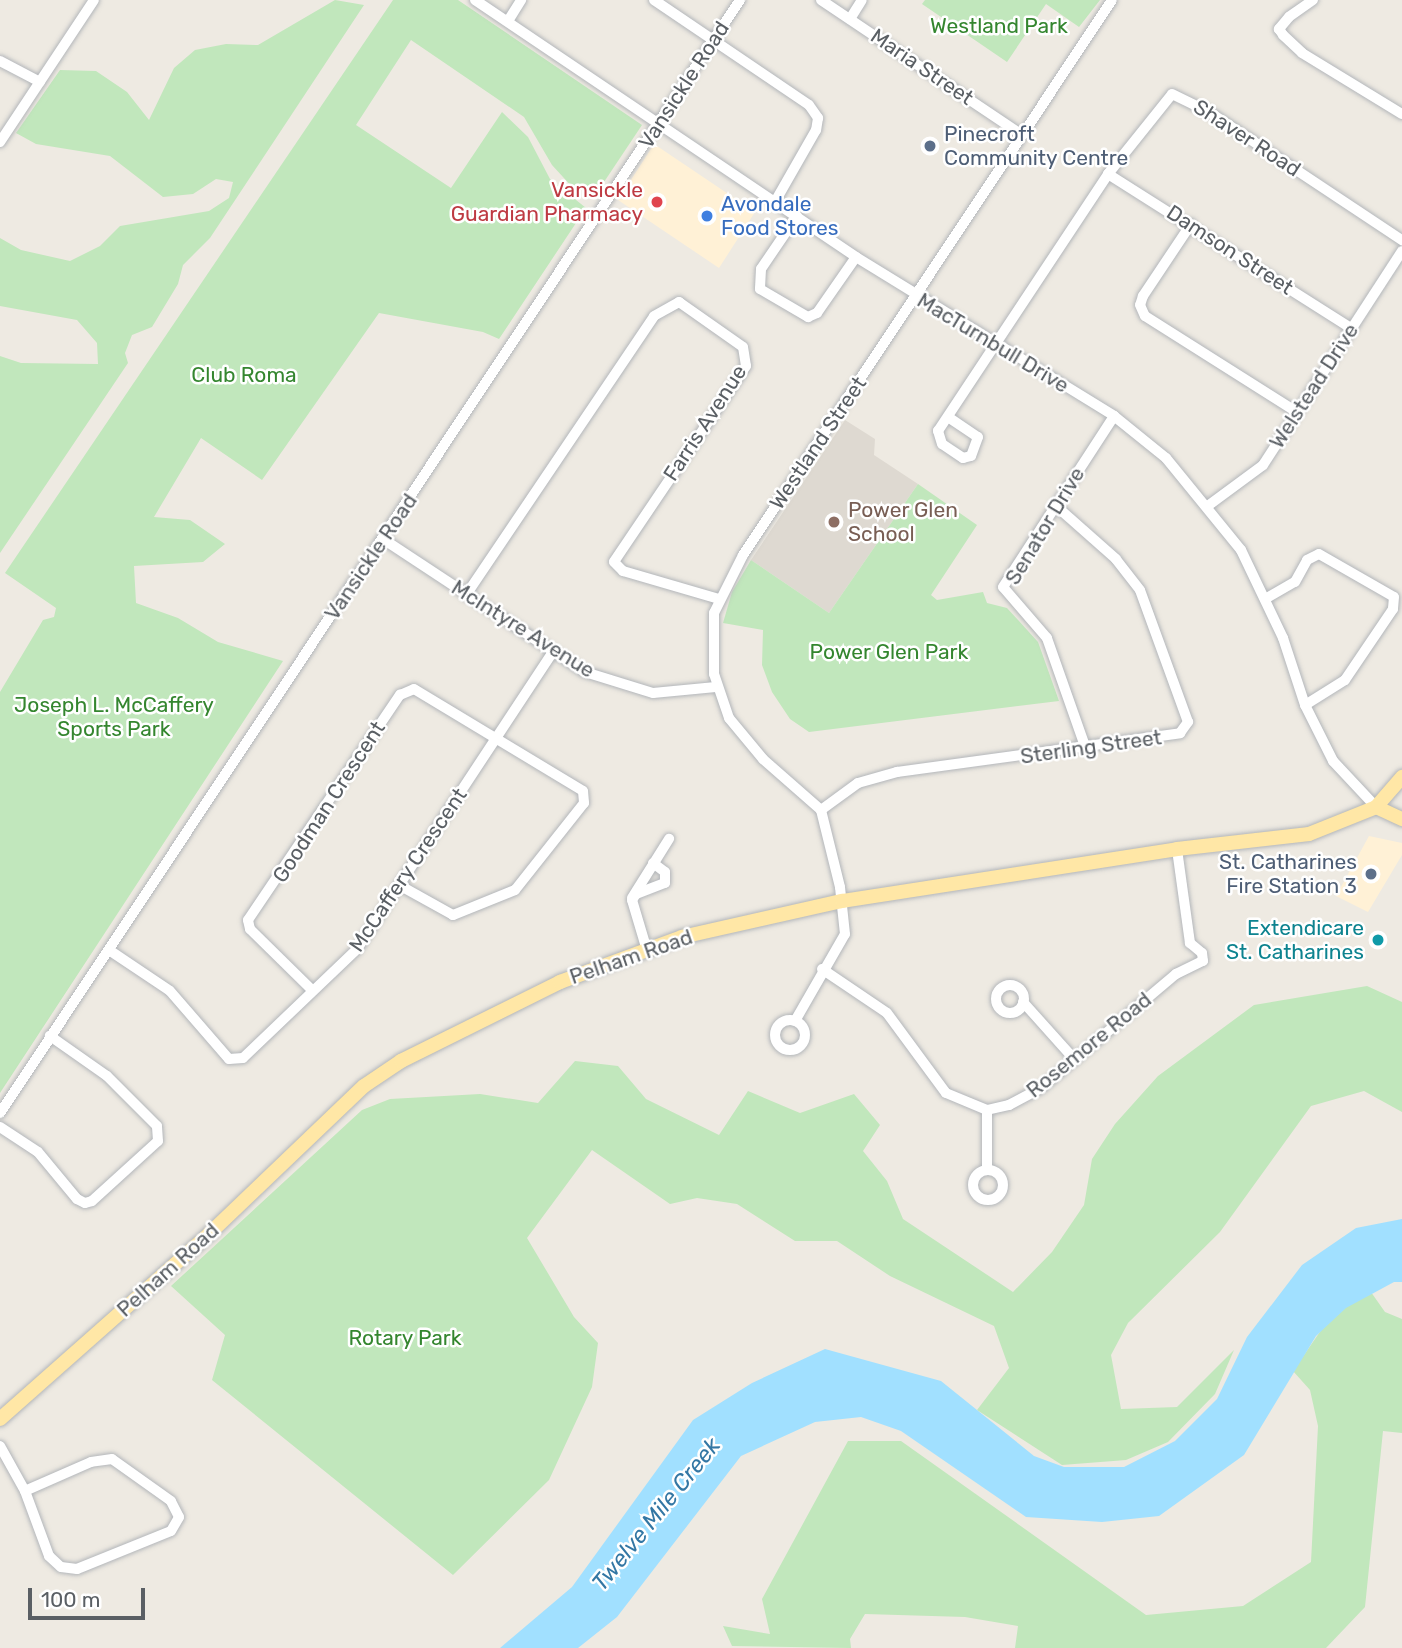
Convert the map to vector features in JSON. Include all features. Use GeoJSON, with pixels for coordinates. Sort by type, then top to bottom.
{"type":"FeatureCollection","features":[{"type":"Feature","properties":{"kind":"main road"},"geometry":{"type":"LineString","coordinates":[[1402,777],[1376,807],[1402,820]]}},
{"type":"Feature","properties":{"kind":"main road","name":"Pelham Road"},"geometry":{"type":"LineString","coordinates":[[0,1419],[209,1234],[377,1076],[541,991],[646,947],[842,901],[1177,849],[1308,834],[1355,819],[1376,807]]}},
{"type":"Feature","properties":{"kind":"street"},"geometry":{"type":"LineString","coordinates":[[0,142],[94,0]]}},
{"type":"Feature","properties":{"kind":"street","name":"MacTurnbull Drive"},"geometry":{"type":"LineString","coordinates":[[475,0],[856,257],[1114,416],[1166,458],[1209,505],[1241,550],[1265,599],[1305,705],[1334,761],[1376,807]]}},
{"type":"Feature","properties":{"kind":"street"},"geometry":{"type":"LineString","coordinates":[[508,21],[521,0]]}},
{"type":"Feature","properties":{"kind":"street"},"geometry":{"type":"LineString","coordinates":[[654,0],[809,104],[817,118],[816,130],[775,202]]}},
{"type":"Feature","properties":{"kind":"street","name":"Vansickle Road"},"geometry":{"type":"LineString","coordinates":[[0,1113],[740,0]]}},
{"type":"Feature","properties":{"kind":"street","name":"Maria Street"},"geometry":{"type":"LineString","coordinates":[[821,0],[1023,135]]}},
{"type":"Feature","properties":{"kind":"street"},"geometry":{"type":"LineString","coordinates":[[850,19],[862,0]]}},
{"type":"Feature","properties":{"kind":"street","name":"Westland Street"},"geometry":{"type":"LineString","coordinates":[[821,810],[744,739],[716,687],[712,639],[719,599],[743,555],[1112,0]]}},
{"type":"Feature","properties":{"kind":"street"},"geometry":{"type":"LineString","coordinates":[[1313,0],[1289,17],[1279,29],[1283,35],[1302,53],[1402,114]]}},
{"type":"Feature","properties":{"kind":"street"},"geometry":{"type":"LineString","coordinates":[[0,61],[40,82]]}},
{"type":"Feature","properties":{"kind":"street","name":"Shaver Road"},"geometry":{"type":"LineString","coordinates":[[948,417],[1108,174],[1164,99],[1179,94],[1402,240]]}},
{"type":"Feature","properties":{"kind":"street","name":"Damson Street"},"geometry":{"type":"LineString","coordinates":[[1108,174],[1191,224],[1351,328]]}},
{"type":"Feature","properties":{"kind":"street"},"geometry":{"type":"LineString","coordinates":[[797,216],[761,269],[760,289],[808,317],[817,313],[856,257]]}},
{"type":"Feature","properties":{"kind":"street"},"geometry":{"type":"LineString","coordinates":[[1191,224],[1143,296],[1140,305],[1145,316],[1297,412]]}},
{"type":"Feature","properties":{"kind":"street","name":"Welstead Drive"},"geometry":{"type":"LineString","coordinates":[[1209,505],[1263,465],[1402,251]]}},
{"type":"Feature","properties":{"kind":"street","name":"Farris Avenue"},"geometry":{"type":"LineString","coordinates":[[466,595],[654,316],[679,302],[743,347],[746,366],[614,562],[622,571],[719,599]]}},
{"type":"Feature","properties":{"kind":"street","name":"Senator Drive"},"geometry":{"type":"LineString","coordinates":[[1086,749],[1047,638],[1003,587],[1114,416]]}},
{"type":"Feature","properties":{"kind":"street","name":"Sterling Street"},"geometry":{"type":"LineString","coordinates":[[821,810],[858,783],[897,772],[1174,736],[1188,722],[1140,590],[1116,559],[1055,505]]}},
{"type":"Feature","properties":{"kind":"street","name":"McIntyre Avenue"},"geometry":{"type":"LineString","coordinates":[[383,539],[585,672],[626,687],[653,693],[716,687]]}},
{"type":"Feature","properties":{"kind":"street"},"geometry":{"type":"LineString","coordinates":[[1265,599],[1294,582],[1307,560],[1319,554],[1394,597],[1394,609],[1345,680],[1305,705]]}},
{"type":"Feature","properties":{"kind":"street","name":"McCaffery Crescent"},"geometry":{"type":"LineString","coordinates":[[109,950],[170,992],[233,1060],[243,1058],[357,948],[401,886],[553,652]]}},
{"type":"Feature","properties":{"kind":"street","name":"Goodman Crescent"},"geometry":{"type":"LineString","coordinates":[[312,990],[250,929],[248,920],[388,711],[400,695],[414,689],[496,738]]}},
{"type":"Feature","properties":{"kind":"street"},"geometry":{"type":"LineString","coordinates":[[401,886],[453,915],[515,890],[528,879],[573,812],[584,803],[580,789],[568,786],[496,738]]}},
{"type":"Feature","properties":{"kind":"street"},"geometry":{"type":"LineString","coordinates":[[795,1021],[822,969],[845,934],[842,901],[821,810]]}},
{"type":"Feature","properties":{"kind":"street"},"geometry":{"type":"LineString","coordinates":[[646,947],[632,905],[633,892],[669,839]]}},
{"type":"Feature","properties":{"kind":"street","name":"Rosemore Road"},"geometry":{"type":"LineString","coordinates":[[987,1110],[1028,1097],[1176,974],[1203,960],[1202,953],[1189,943],[1177,849]]}},
{"type":"Feature","properties":{"kind":"street"},"geometry":{"type":"LineString","coordinates":[[632,905],[635,895],[661,887],[666,881],[665,872],[653,863]]}},
{"type":"Feature","properties":{"kind":"street"},"geometry":{"type":"LineString","coordinates":[[822,969],[887,1013],[942,1089],[987,1110],[987,1170]]}},
{"type":"Feature","properties":{"kind":"street"},"geometry":{"type":"LineString","coordinates":[[1023,1002],[1075,1060]]}},
{"type":"Feature","properties":{"kind":"street"},"geometry":{"type":"LineString","coordinates":[[0,1127],[38,1152],[77,1199],[85,1203],[92,1201],[158,1140],[157,1126],[103,1073],[50,1036]]}},
{"type":"Feature","properties":{"kind":"street"},"geometry":{"type":"LineString","coordinates":[[0,1446],[25,1491],[50,1559],[66,1569],[77,1569],[171,1531],[179,1520],[171,1501],[112,1459],[91,1462],[25,1491]]}},
{"type":"Feature","properties":{"kind":"shaded area"},"geometry":{"type":"Polygon","coordinates":[[[654,144],[755,212],[719,268],[618,200],[654,144]]]}},
{"type":"Feature","properties":{"kind":"shaded area","name":"Power Glen School"},"geometry":{"type":"Polygon","coordinates":[[[845,420],[875,439],[874,455],[918,484],[829,613],[751,560],[845,420]]]}},
{"type":"Feature","properties":{"kind":"shaded area"},"geometry":{"type":"Polygon","coordinates":[[[1369,836],[1402,843],[1402,855],[1368,912],[1336,896],[1369,836]]]}},
{"type":"Feature","properties":{"kind":"green space"},"geometry":{"type":"Polygon","coordinates":[[[335,0],[364,5],[210,238],[183,265],[178,284],[152,327],[132,335],[125,353],[128,363],[0,553],[0,356],[21,363],[98,364],[97,343],[77,320],[0,306],[0,238],[21,250],[70,261],[100,246],[120,226],[209,211],[229,198],[233,182],[216,179],[193,194],[163,197],[110,156],[36,144],[16,133],[60,70],[96,71],[127,92],[149,120],[174,68],[195,50],[226,44],[258,45],[335,0]]]}},
{"type":"Feature","properties":{"kind":"green space"},"geometry":{"type":"Polygon","coordinates":[[[393,0],[458,0],[642,125],[598,191],[574,189],[552,165],[524,117],[411,40],[356,125],[451,188],[502,112],[528,137],[550,179],[586,208],[499,339],[483,332],[379,313],[262,480],[201,438],[154,517],[190,520],[225,544],[203,562],[134,566],[136,603],[178,618],[218,642],[283,661],[0,1093],[0,692],[43,620],[54,617],[56,608],[5,573],[393,0]]]}},
{"type":"Feature","properties":{"kind":"green space","name":"Westland Park"},"geometry":{"type":"Polygon","coordinates":[[[925,0],[1100,0],[1079,27],[1046,4],[1007,62],[922,4],[925,0]]]}},
{"type":"Feature","properties":{"kind":"green space","name":"Power Glen Park"},"geometry":{"type":"Polygon","coordinates":[[[918,484],[977,525],[931,595],[937,600],[983,592],[987,603],[1007,608],[1038,642],[1059,701],[809,732],[790,719],[772,692],[762,665],[763,630],[723,623],[732,592],[751,560],[829,613],[918,484]]]}},
{"type":"Feature","properties":{"kind":"green space","name":"Rotary Park"},"geometry":{"type":"Polygon","coordinates":[[[1367,986],[1402,1002],[1402,1112],[1364,1091],[1311,1106],[1220,1232],[1128,1323],[1111,1355],[1121,1409],[1177,1407],[1234,1350],[1215,1394],[1168,1442],[1126,1460],[1062,1465],[977,1410],[1009,1368],[994,1326],[890,1276],[837,1241],[795,1241],[737,1204],[697,1198],[670,1204],[592,1150],[527,1238],[574,1317],[598,1343],[592,1387],[549,1480],[453,1575],[212,1380],[225,1335],[171,1286],[362,1110],[390,1099],[480,1094],[538,1103],[575,1061],[618,1066],[646,1099],[719,1135],[748,1091],[800,1113],[854,1094],[880,1125],[863,1151],[887,1181],[903,1219],[1013,1292],[1052,1252],[1084,1205],[1092,1159],[1115,1124],[1158,1076],[1254,1005],[1367,986]]]}},
{"type":"Feature","properties":{"kind":"green space"},"geometry":{"type":"Polygon","coordinates":[[[1366,1285],[1385,1312],[1402,1319],[1402,1433],[1383,1431],[1365,1607],[1326,1648],[1015,1648],[1018,1626],[965,1617],[865,1614],[850,1639],[851,1648],[732,1646],[723,1626],[770,1634],[762,1599],[848,1441],[901,1441],[1146,1615],[1243,1606],[1311,1562],[1318,1426],[1310,1390],[1293,1371],[1337,1307],[1366,1285]]]}},
{"type":"Feature","properties":{"kind":"water","name":"Twelve Mile Creek"},"geometry":{"type":"Polygon","coordinates":[[[1402,1219],[1402,1282],[1394,1282],[1346,1308],[1316,1336],[1244,1455],[1159,1516],[1102,1522],[1026,1517],[901,1431],[861,1417],[815,1422],[741,1456],[617,1617],[578,1648],[500,1648],[572,1587],[693,1420],[752,1383],[825,1349],[941,1381],[1034,1456],[1064,1467],[1124,1467],[1175,1441],[1217,1399],[1247,1337],[1302,1265],[1356,1228],[1402,1219]]]}},
{"type":"Feature","properties":{"kind":"place","name":"Pinecroft Community Centre"},"geometry":{"type":"Point","coordinates":[930,146]}},
{"type":"Feature","properties":{"kind":"place","name":"Vansickle Guardian Pharmacy"},"geometry":{"type":"Point","coordinates":[657,202]}},
{"type":"Feature","properties":{"kind":"place","name":"Avondale Food Stores"},"geometry":{"type":"Point","coordinates":[707,216]}},
{"type":"Feature","properties":{"kind":"place","name":"Power Glen School"},"geometry":{"type":"Point","coordinates":[834,522]}},
{"type":"Feature","properties":{"kind":"place","name":"St. Catharines Fire Station 3"},"geometry":{"type":"Point","coordinates":[1371,874]}},
{"type":"Feature","properties":{"kind":"place","name":"Extendicare St. Catharines"},"geometry":{"type":"Point","coordinates":[1378,940]}},
{"type":"Feature","properties":{"kind":"park label","name":"Club Roma"},"geometry":{"type":"Point","coordinates":[244,375]}},
{"type":"Feature","properties":{"kind":"park label","name":"Joseph L. McCaffery Sports Park"},"geometry":{"type":"Point","coordinates":[114,717]}}]}
